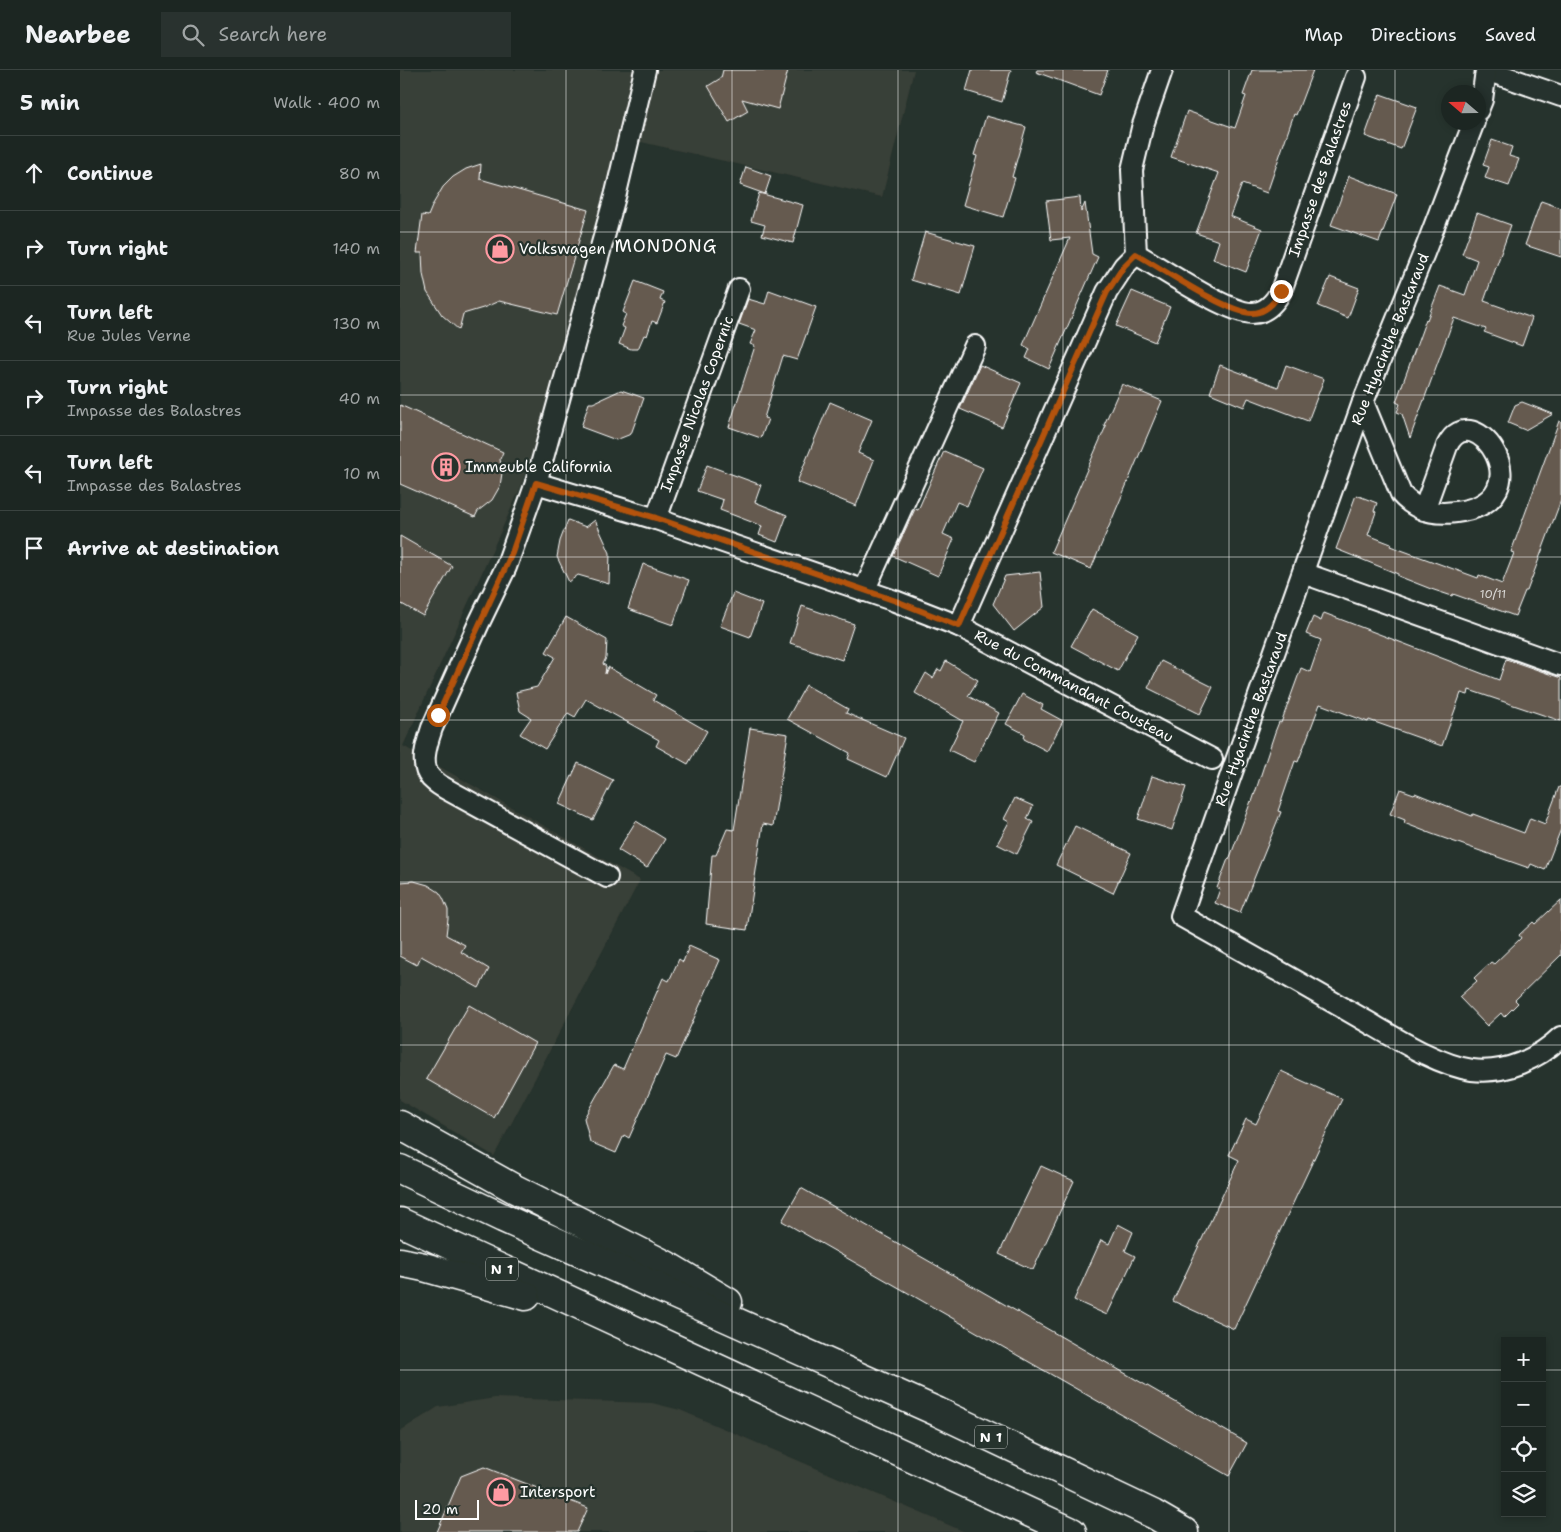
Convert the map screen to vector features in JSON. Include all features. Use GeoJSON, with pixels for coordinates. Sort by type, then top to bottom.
{"type":"FeatureCollection","features":[{"type":"Feature","properties":{"kind":"highway"},"geometry":{"type":"LineString","coordinates":[[400,1125],[516,1188],[666,1265],[735,1306],[795,1348]]}},
{"type":"Feature","properties":{"kind":"highway","name":"N 1"},"geometry":{"type":"LineString","coordinates":[[400,1169],[503,1218],[1051,1464],[1153,1514],[1184,1532]]}},
{"type":"Feature","properties":{"kind":"highway","name":"N 1"},"geometry":{"type":"LineString","coordinates":[[400,1222],[1072,1532]]}},
{"type":"Feature","properties":{"kind":"highway"},"geometry":{"type":"LineString","coordinates":[[400,1262],[603,1317]]}},
{"type":"Feature","properties":{"kind":"street"},"geometry":{"type":"LineString","coordinates":[[607,877],[448,790],[432,779],[425,766],[427,742],[432,728],[506,567],[536,483],[616,192],[645,70]]}},
{"type":"Feature","properties":{"kind":"street"},"geometry":{"type":"LineString","coordinates":[[959,626],[1107,292],[1124,266],[1136,254],[1132,170],[1142,128],[1162,70]]}},
{"type":"Feature","properties":{"kind":"street"},"geometry":{"type":"LineString","coordinates":[[1484,85],[1486,70],[1561,96]]}},
{"type":"Feature","properties":{"kind":"street","name":"Impasse des Balastres"},"geometry":{"type":"LineString","coordinates":[[1136,254],[1215,300],[1240,310],[1252,313],[1262,312],[1270,306],[1281,291],[1356,77]]}},
{"type":"Feature","properties":{"kind":"street","name":"Rue Hyacinthe Bastaraud"},"geometry":{"type":"LineString","coordinates":[[1471,130],[1424,253],[1363,402],[1181,916],[1412,1047],[1455,1067],[1474,1070],[1498,1070],[1528,1061],[1552,1045],[1561,1036]]}},
{"type":"Feature","properties":{"kind":"street","name":"Impasse Nicolas Copernic"},"geometry":{"type":"LineString","coordinates":[[656,518],[739,289]]}},
{"type":"Feature","properties":{"kind":"street"},"geometry":{"type":"LineString","coordinates":[[864,591],[975,346]]}},
{"type":"Feature","properties":{"kind":"street"},"geometry":{"type":"LineString","coordinates":[[1363,402],[1401,494],[1409,503],[1424,510]]}},
{"type":"Feature","properties":{"kind":"street","name":"Rue du Commandant Cousteau"},"geometry":{"type":"LineString","coordinates":[[536,483],[656,518],[959,626],[1212,759]]}},
{"type":"Feature","properties":{"kind":"street"},"geometry":{"type":"LineString","coordinates":[[1303,573],[1561,665]]}},
{"type":"Feature","properties":{"kind":"shaded area"},"geometry":{"type":"Polygon","coordinates":[[[400,70],[914,70],[882,197],[624,138],[574,329],[520,489],[403,746],[640,880],[494,1156],[400,1100],[400,70]]]}},
{"type":"Feature","properties":{"kind":"shaded area"},"geometry":{"type":"Polygon","coordinates":[[[495,1398],[652,1403],[680,1410],[965,1532],[400,1532],[400,1431],[438,1407],[495,1398]]]}},
{"type":"Feature","properties":{"kind":"building"},"geometry":{"type":"Polygon","coordinates":[[[723,70],[788,70],[778,109],[742,99],[748,111],[729,122],[708,86],[721,78],[723,70]]]}},
{"type":"Feature","properties":{"kind":"building"},"geometry":{"type":"Polygon","coordinates":[[[972,70],[1011,70],[1002,102],[966,91],[972,70]]]}},
{"type":"Feature","properties":{"kind":"building"},"geometry":{"type":"Polygon","coordinates":[[[1037,70],[1108,70],[1099,95],[1036,72],[1037,70]]]}},
{"type":"Feature","properties":{"kind":"building"},"geometry":{"type":"Polygon","coordinates":[[[1252,70],[1313,70],[1296,115],[1294,114],[1267,193],[1242,184],[1230,216],[1262,229],[1246,272],[1213,259],[1219,241],[1196,233],[1219,173],[1171,157],[1187,111],[1235,128],[1246,96],[1243,95],[1252,70]]]}},
{"type":"Feature","properties":{"kind":"building"},"geometry":{"type":"Polygon","coordinates":[[[1380,94],[1417,107],[1401,149],[1365,136],[1380,94]]]}},
{"type":"Feature","properties":{"kind":"building"},"geometry":{"type":"Polygon","coordinates":[[[986,116],[1026,127],[1012,177],[1015,178],[1003,217],[963,205],[977,156],[974,155],[986,116]]]}},
{"type":"Feature","properties":{"kind":"building"},"geometry":{"type":"Polygon","coordinates":[[[1492,140],[1512,147],[1509,156],[1519,159],[1509,186],[1485,178],[1489,167],[1483,165],[1492,140]]]}},
{"type":"Feature","properties":{"kind":"building","name":"Volkswagen"},"geometry":{"type":"Polygon","coordinates":[[[481,164],[480,179],[588,210],[557,315],[499,301],[463,314],[459,330],[442,315],[427,292],[423,274],[422,253],[417,253],[422,215],[428,216],[443,187],[453,177],[466,169],[481,164]]]}},
{"type":"Feature","properties":{"kind":"building"},"geometry":{"type":"Polygon","coordinates":[[[746,167],[771,176],[765,194],[740,185],[746,167]]]}},
{"type":"Feature","properties":{"kind":"building"},"geometry":{"type":"Polygon","coordinates":[[[1349,176],[1397,194],[1379,242],[1331,225],[1349,176]]]}},
{"type":"Feature","properties":{"kind":"building"},"geometry":{"type":"Polygon","coordinates":[[[759,193],[803,205],[793,243],[762,235],[765,225],[751,221],[759,193]]]}},
{"type":"Feature","properties":{"kind":"building"},"geometry":{"type":"Polygon","coordinates":[[[1080,197],[1081,212],[1085,203],[1092,254],[1098,257],[1049,369],[1026,358],[1030,349],[1023,345],[1070,238],[1051,240],[1046,201],[1080,197]]]}},
{"type":"Feature","properties":{"kind":"building"},"geometry":{"type":"Polygon","coordinates":[[[1541,201],[1561,208],[1561,257],[1525,245],[1541,201]]]}},
{"type":"Feature","properties":{"kind":"building"},"geometry":{"type":"Polygon","coordinates":[[[1477,213],[1511,225],[1484,301],[1532,318],[1522,346],[1484,332],[1486,329],[1454,318],[1410,438],[1402,414],[1397,412],[1400,404],[1396,402],[1440,286],[1465,295],[1477,260],[1462,254],[1477,213]]]}},
{"type":"Feature","properties":{"kind":"building"},"geometry":{"type":"Polygon","coordinates":[[[925,232],[975,246],[961,295],[911,280],[925,232]]]}},
{"type":"Feature","properties":{"kind":"building"},"geometry":{"type":"Polygon","coordinates":[[[1330,277],[1359,288],[1348,318],[1318,306],[1330,277]]]}},
{"type":"Feature","properties":{"kind":"building"},"geometry":{"type":"Polygon","coordinates":[[[635,281],[663,292],[660,300],[665,302],[657,323],[652,321],[647,336],[644,335],[638,349],[631,349],[619,344],[625,328],[621,326],[626,314],[623,312],[635,281]]]}},
{"type":"Feature","properties":{"kind":"building"},"geometry":{"type":"Polygon","coordinates":[[[769,290],[816,307],[797,360],[783,356],[764,418],[768,419],[761,438],[729,427],[755,346],[750,344],[756,330],[739,324],[748,299],[765,304],[769,290]]]}},
{"type":"Feature","properties":{"kind":"building"},"geometry":{"type":"Polygon","coordinates":[[[1132,291],[1170,307],[1155,342],[1116,326],[1132,291]]]}},
{"type":"Feature","properties":{"kind":"building"},"geometry":{"type":"Polygon","coordinates":[[[980,365],[1021,383],[1002,427],[960,409],[980,365]]]}},
{"type":"Feature","properties":{"kind":"building"},"geometry":{"type":"Polygon","coordinates":[[[1220,365],[1278,387],[1286,365],[1324,379],[1308,421],[1248,398],[1244,407],[1210,393],[1220,365]]]}},
{"type":"Feature","properties":{"kind":"building"},"geometry":{"type":"Polygon","coordinates":[[[1122,384],[1162,401],[1091,569],[1051,552],[1106,426],[1104,425],[1122,384]]]}},
{"type":"Feature","properties":{"kind":"building"},"geometry":{"type":"Polygon","coordinates":[[[621,390],[644,398],[631,434],[616,440],[581,427],[589,403],[593,403],[621,390]]]}},
{"type":"Feature","properties":{"kind":"building"},"geometry":{"type":"Polygon","coordinates":[[[830,402],[872,420],[858,453],[874,460],[856,506],[797,482],[830,402]]]}},
{"type":"Feature","properties":{"kind":"building"},"geometry":{"type":"Polygon","coordinates":[[[1522,402],[1553,414],[1525,430],[1508,423],[1515,405],[1522,402]]]}},
{"type":"Feature","properties":{"kind":"building","name":"Immeuble California"},"geometry":{"type":"Polygon","coordinates":[[[400,405],[503,452],[500,459],[502,473],[500,486],[492,500],[478,511],[475,517],[400,484],[400,405]]]}},
{"type":"Feature","properties":{"kind":"building"},"geometry":{"type":"Polygon","coordinates":[[[1559,421],[1561,422],[1561,500],[1527,591],[1525,591],[1515,616],[1453,594],[1452,596],[1431,589],[1336,549],[1356,495],[1377,503],[1368,535],[1391,544],[1390,546],[1478,578],[1479,575],[1502,584],[1514,553],[1511,552],[1559,421]]]}},
{"type":"Feature","properties":{"kind":"building"},"geometry":{"type":"Polygon","coordinates":[[[944,451],[983,468],[967,506],[957,502],[943,534],[954,539],[938,576],[893,556],[915,509],[918,510],[944,451]]]}},
{"type":"Feature","properties":{"kind":"building"},"geometry":{"type":"Polygon","coordinates":[[[707,465],[761,485],[755,502],[787,515],[777,542],[759,535],[762,526],[720,510],[723,500],[697,491],[707,465]]]}},
{"type":"Feature","properties":{"kind":"building"},"geometry":{"type":"Polygon","coordinates":[[[568,520],[586,527],[595,520],[610,553],[609,584],[578,575],[569,582],[557,557],[560,541],[568,520]]]}},
{"type":"Feature","properties":{"kind":"building"},"geometry":{"type":"Polygon","coordinates":[[[400,536],[452,566],[423,616],[400,603],[400,536]]]}},
{"type":"Feature","properties":{"kind":"building"},"geometry":{"type":"Polygon","coordinates":[[[643,564],[689,580],[673,625],[628,609],[643,564]]]}},
{"type":"Feature","properties":{"kind":"building"},"geometry":{"type":"Polygon","coordinates":[[[1040,572],[1044,607],[1014,631],[993,604],[1005,576],[1040,572]]]}},
{"type":"Feature","properties":{"kind":"building"},"geometry":{"type":"Polygon","coordinates":[[[733,593],[762,604],[750,637],[720,626],[733,593]]]}},
{"type":"Feature","properties":{"kind":"building"},"geometry":{"type":"Polygon","coordinates":[[[802,606],[854,624],[842,660],[790,643],[802,606]]]}},
{"type":"Feature","properties":{"kind":"building"},"geometry":{"type":"Polygon","coordinates":[[[1092,609],[1138,634],[1118,671],[1071,646],[1092,609]]]}},
{"type":"Feature","properties":{"kind":"building"},"geometry":{"type":"Polygon","coordinates":[[[1324,613],[1499,680],[1506,659],[1561,678],[1561,721],[1469,690],[1468,695],[1461,693],[1442,746],[1320,704],[1298,762],[1295,761],[1278,811],[1281,812],[1240,913],[1215,903],[1220,889],[1217,888],[1252,802],[1275,732],[1279,722],[1281,723],[1301,668],[1310,672],[1321,640],[1306,634],[1313,617],[1321,621],[1324,613]]]}},
{"type":"Feature","properties":{"kind":"building"},"geometry":{"type":"Polygon","coordinates":[[[566,617],[607,640],[606,658],[603,664],[606,666],[605,674],[608,667],[656,695],[653,700],[707,731],[688,764],[656,746],[659,740],[586,699],[575,717],[568,713],[545,749],[520,734],[531,718],[520,711],[516,692],[537,687],[555,657],[546,652],[566,617]]]}},
{"type":"Feature","properties":{"kind":"building"},"geometry":{"type":"Polygon","coordinates":[[[946,661],[978,680],[968,696],[999,713],[974,762],[949,750],[963,721],[915,693],[926,673],[933,678],[938,669],[941,671],[946,661]]]}},
{"type":"Feature","properties":{"kind":"building"},"geometry":{"type":"Polygon","coordinates":[[[1161,661],[1213,687],[1200,714],[1148,688],[1161,661]]]}},
{"type":"Feature","properties":{"kind":"building"},"geometry":{"type":"Polygon","coordinates":[[[806,685],[848,709],[846,713],[904,738],[887,777],[848,759],[850,753],[787,719],[806,685]]]}},
{"type":"Feature","properties":{"kind":"building"},"geometry":{"type":"Polygon","coordinates":[[[1022,694],[1043,705],[1041,709],[1063,721],[1047,751],[1024,739],[1025,734],[1006,724],[1022,694]]]}},
{"type":"Feature","properties":{"kind":"building"},"geometry":{"type":"Polygon","coordinates":[[[750,728],[788,734],[773,826],[763,824],[747,930],[706,924],[712,855],[716,855],[727,829],[734,830],[750,728]]]}},
{"type":"Feature","properties":{"kind":"building"},"geometry":{"type":"Polygon","coordinates":[[[578,763],[613,780],[593,820],[559,804],[578,763]]]}},
{"type":"Feature","properties":{"kind":"building"},"geometry":{"type":"Polygon","coordinates":[[[1152,776],[1186,787],[1172,830],[1138,819],[1152,776]]]}},
{"type":"Feature","properties":{"kind":"building"},"geometry":{"type":"Polygon","coordinates":[[[1559,787],[1561,787],[1561,829],[1545,870],[1531,864],[1529,868],[1432,834],[1404,823],[1405,820],[1390,814],[1400,789],[1524,833],[1530,818],[1545,824],[1559,787]]]}},
{"type":"Feature","properties":{"kind":"building"},"geometry":{"type":"Polygon","coordinates":[[[1015,798],[1033,806],[1027,819],[1033,822],[1017,854],[997,844],[1009,822],[1004,819],[1015,798]]]}},
{"type":"Feature","properties":{"kind":"building"},"geometry":{"type":"Polygon","coordinates":[[[636,821],[665,839],[647,868],[618,850],[636,821]]]}},
{"type":"Feature","properties":{"kind":"building"},"geometry":{"type":"Polygon","coordinates":[[[1075,826],[1131,853],[1113,893],[1056,865],[1075,826]]]}},
{"type":"Feature","properties":{"kind":"building"},"geometry":{"type":"Polygon","coordinates":[[[414,881],[428,885],[439,892],[448,910],[446,935],[465,945],[461,952],[489,969],[479,988],[421,956],[417,965],[400,956],[400,882],[414,881]]]}},
{"type":"Feature","properties":{"kind":"building"},"geometry":{"type":"Polygon","coordinates":[[[1561,900],[1561,955],[1515,1000],[1518,1003],[1504,1017],[1501,1013],[1487,1026],[1459,997],[1477,981],[1474,978],[1491,962],[1494,964],[1521,938],[1519,935],[1533,922],[1535,924],[1561,900]]]}},
{"type":"Feature","properties":{"kind":"building"},"geometry":{"type":"Polygon","coordinates":[[[689,946],[720,960],[676,1059],[666,1055],[629,1138],[624,1135],[616,1153],[590,1142],[584,1118],[614,1065],[623,1069],[663,978],[669,981],[679,959],[683,962],[689,946]]]}},
{"type":"Feature","properties":{"kind":"building"},"geometry":{"type":"Polygon","coordinates":[[[469,1005],[535,1043],[494,1118],[426,1079],[469,1005]]]}},
{"type":"Feature","properties":{"kind":"building"},"geometry":{"type":"Polygon","coordinates":[[[1281,1071],[1342,1099],[1234,1329],[1173,1301],[1239,1160],[1229,1155],[1246,1119],[1256,1124],[1281,1071]]]}},
{"type":"Feature","properties":{"kind":"building"},"geometry":{"type":"Polygon","coordinates":[[[1041,1166],[1074,1181],[1033,1270],[999,1254],[1041,1166]]]}},
{"type":"Feature","properties":{"kind":"building"},"geometry":{"type":"Polygon","coordinates":[[[801,1188],[1247,1443],[1229,1476],[782,1221],[801,1188]]]}},
{"type":"Feature","properties":{"kind":"building"},"geometry":{"type":"Polygon","coordinates":[[[1118,1224],[1133,1232],[1125,1251],[1135,1256],[1107,1315],[1074,1300],[1101,1240],[1109,1244],[1118,1224]]]}},
{"type":"Feature","properties":{"kind":"building","name":"Intersport"},"geometry":{"type":"Polygon","coordinates":[[[484,1467],[588,1508],[577,1532],[437,1532],[461,1476],[484,1467]]]}},
{"type":"Feature","properties":{"kind":"place","name":"Volkswagen"},"geometry":{"type":"Point","coordinates":[500,249]}},
{"type":"Feature","properties":{"kind":"place","name":"Immeuble California"},"geometry":{"type":"Point","coordinates":[446,467]}},
{"type":"Feature","properties":{"kind":"place","name":"Intersport"},"geometry":{"type":"Point","coordinates":[501,1492]}},
{"type":"Feature","properties":{"kind":"district","name":"MONDONG"},"geometry":{"type":"Point","coordinates":[666,246]}},
{"type":"Feature","properties":{"kind":"route"},"geometry":{"type":"LineString","coordinates":[[438,715],[512,553],[536,483],[656,518],[896,601],[959,626],[1107,292],[1124,266],[1136,254],[1215,300],[1252,313],[1262,312],[1270,306],[1281,291]]}}]}
